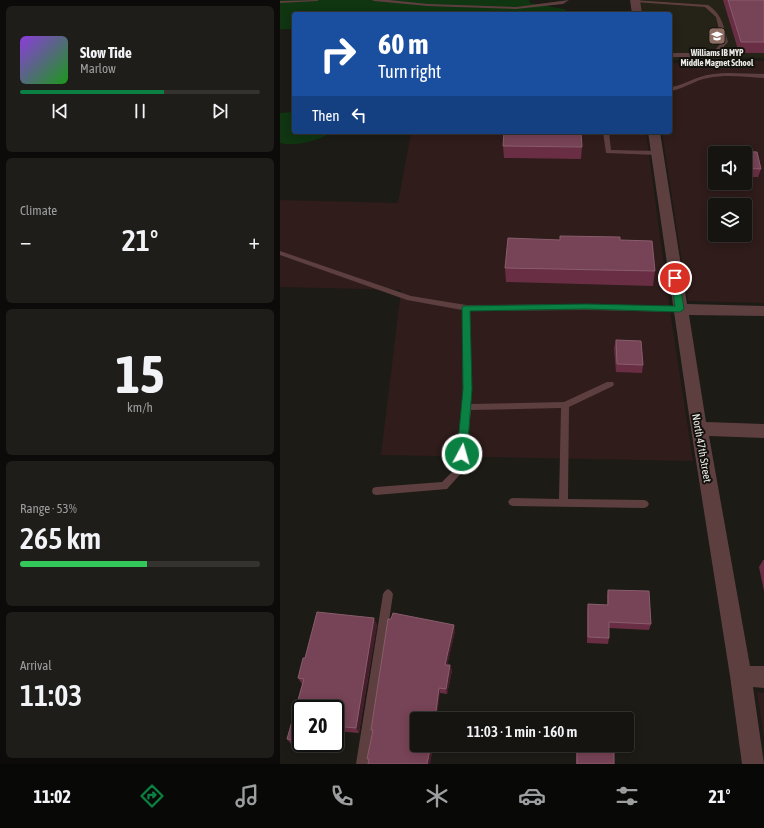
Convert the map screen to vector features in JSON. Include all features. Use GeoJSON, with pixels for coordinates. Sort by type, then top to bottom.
{"type":"FeatureCollection","features":[{"type":"Feature","properties":{"kind":"street"},"geometry":{"type":"LineString","coordinates":[[635,0],[637,12]]}},
{"type":"Feature","properties":{"kind":"street","name":"North 47th Street"},"geometry":{"type":"LineString","coordinates":[[654,134],[699,429],[741,676],[753,764]]}},
{"type":"Feature","properties":{"kind":"street"},"geometry":{"type":"LineString","coordinates":[[680,309],[764,311]]}},
{"type":"Feature","properties":{"kind":"street"},"geometry":{"type":"LineString","coordinates":[[699,429],[764,431]]}},
{"type":"Feature","properties":{"kind":"street"},"geometry":{"type":"LineString","coordinates":[[741,676],[764,677]]}},
{"type":"Feature","properties":{"kind":"lane"},"geometry":{"type":"LineString","coordinates":[[280,2],[317,0]]}},
{"type":"Feature","properties":{"kind":"lane"},"geometry":{"type":"LineString","coordinates":[[374,0],[428,5],[516,8],[564,3],[567,0]]}},
{"type":"Feature","properties":{"kind":"lane"},"geometry":{"type":"LineString","coordinates":[[635,0],[706,6],[714,10],[719,17],[725,42],[717,51],[697,55],[672,55]]}},
{"type":"Feature","properties":{"kind":"lane"},"geometry":{"type":"LineString","coordinates":[[672,90],[678,89],[700,78],[710,76],[764,76]]}},
{"type":"Feature","properties":{"kind":"lane"},"geometry":{"type":"LineString","coordinates":[[606,134],[608,152],[657,153]]}},
{"type":"Feature","properties":{"kind":"lane"},"geometry":{"type":"LineString","coordinates":[[280,253],[410,298],[466,308],[586,306],[680,309]]}},
{"type":"Feature","properties":{"kind":"lane"},"geometry":{"type":"LineString","coordinates":[[376,491],[444,486],[460,470],[467,407],[466,308]]}},
{"type":"Feature","properties":{"kind":"lane"},"geometry":{"type":"LineString","coordinates":[[467,407],[565,405],[610,384]]}},
{"type":"Feature","properties":{"kind":"lane"},"geometry":{"type":"LineString","coordinates":[[563,502],[565,405]]}},
{"type":"Feature","properties":{"kind":"lane"},"geometry":{"type":"LineString","coordinates":[[513,502],[644,504]]}},
{"type":"Feature","properties":{"kind":"lane"},"geometry":{"type":"LineString","coordinates":[[362,764],[388,594]]}},
{"type":"Feature","properties":{"kind":"shaded area","name":"Williams IB MYP Middle Magnet School"},"geometry":{"type":"Polygon","coordinates":[[[635,0],[764,0],[764,58],[737,57],[721,61],[672,60],[672,12],[637,12],[635,0]]]}},
{"type":"Feature","properties":{"kind":"shaded area"},"geometry":{"type":"Polygon","coordinates":[[[739,61],[764,61],[764,303],[688,301],[662,134],[672,134],[672,63],[722,64],[739,61]]]}},
{"type":"Feature","properties":{"kind":"shaded area"},"geometry":{"type":"Polygon","coordinates":[[[411,134],[646,134],[671,317],[693,461],[381,455],[401,290],[280,287],[280,200],[398,203],[411,134]]]}},
{"type":"Feature","properties":{"kind":"shaded area"},"geometry":{"type":"Polygon","coordinates":[[[757,692],[764,693],[764,739],[757,692]]]}},
{"type":"Feature","properties":{"kind":"green space"},"geometry":{"type":"Polygon","coordinates":[[[280,0],[529,0],[530,3],[564,9],[568,12],[292,12],[292,29],[280,29],[280,0]]]}},
{"type":"Feature","properties":{"kind":"green space"},"geometry":{"type":"Polygon","coordinates":[[[292,112],[292,134],[330,134],[308,142],[294,144],[280,143],[280,113],[292,112]]]}},
{"type":"Feature","properties":{"kind":"building"},"geometry":{"type":"Polygon","coordinates":[[[728,0],[764,0],[764,42],[741,42],[728,0]]]}},
{"type":"Feature","properties":{"kind":"building"},"geometry":{"type":"Polygon","coordinates":[[[504,134],[581,134],[582,147],[503,146],[504,134]]]}},
{"type":"Feature","properties":{"kind":"building"},"geometry":{"type":"Polygon","coordinates":[[[752,152],[757,152],[761,169],[752,168],[752,152]]]}},
{"type":"Feature","properties":{"kind":"building"},"geometry":{"type":"Polygon","coordinates":[[[560,236],[620,237],[620,240],[652,241],[655,271],[505,268],[508,238],[560,240],[560,236]]]}},
{"type":"Feature","properties":{"kind":"building"},"geometry":{"type":"Polygon","coordinates":[[[616,340],[641,341],[643,365],[617,364],[616,340]]]}},
{"type":"Feature","properties":{"kind":"building"},"geometry":{"type":"Polygon","coordinates":[[[608,590],[649,591],[651,624],[609,622],[609,638],[588,637],[588,604],[608,605],[608,590]]]}},
{"type":"Feature","properties":{"kind":"building"},"geometry":{"type":"Polygon","coordinates":[[[317,612],[374,618],[356,728],[344,727],[344,700],[298,700],[304,679],[298,678],[303,658],[305,658],[317,612]]]}},
{"type":"Feature","properties":{"kind":"building"},"geometry":{"type":"Polygon","coordinates":[[[393,613],[454,625],[445,665],[450,665],[446,689],[439,688],[436,712],[410,712],[410,752],[430,752],[427,764],[368,764],[369,759],[367,759],[373,730],[371,730],[388,619],[391,619],[393,613]]]}},
{"type":"Feature","properties":{"kind":"building"},"geometry":{"type":"Polygon","coordinates":[[[292,721],[292,740],[287,739],[292,721]]]}},
{"type":"Feature","properties":{"kind":"building"},"geometry":{"type":"Polygon","coordinates":[[[577,752],[614,752],[614,764],[577,764],[577,752]]]}},
{"type":"Feature","properties":{"kind":"place","name":"Williams IB MYP Middle Magnet School"},"geometry":{"type":"Point","coordinates":[717,36]}},
{"type":"Feature","properties":{"kind":"route"},"geometry":{"type":"LineString","coordinates":[[462,454],[468,389],[466,308],[586,306],[680,309],[675,278]]}}]}
